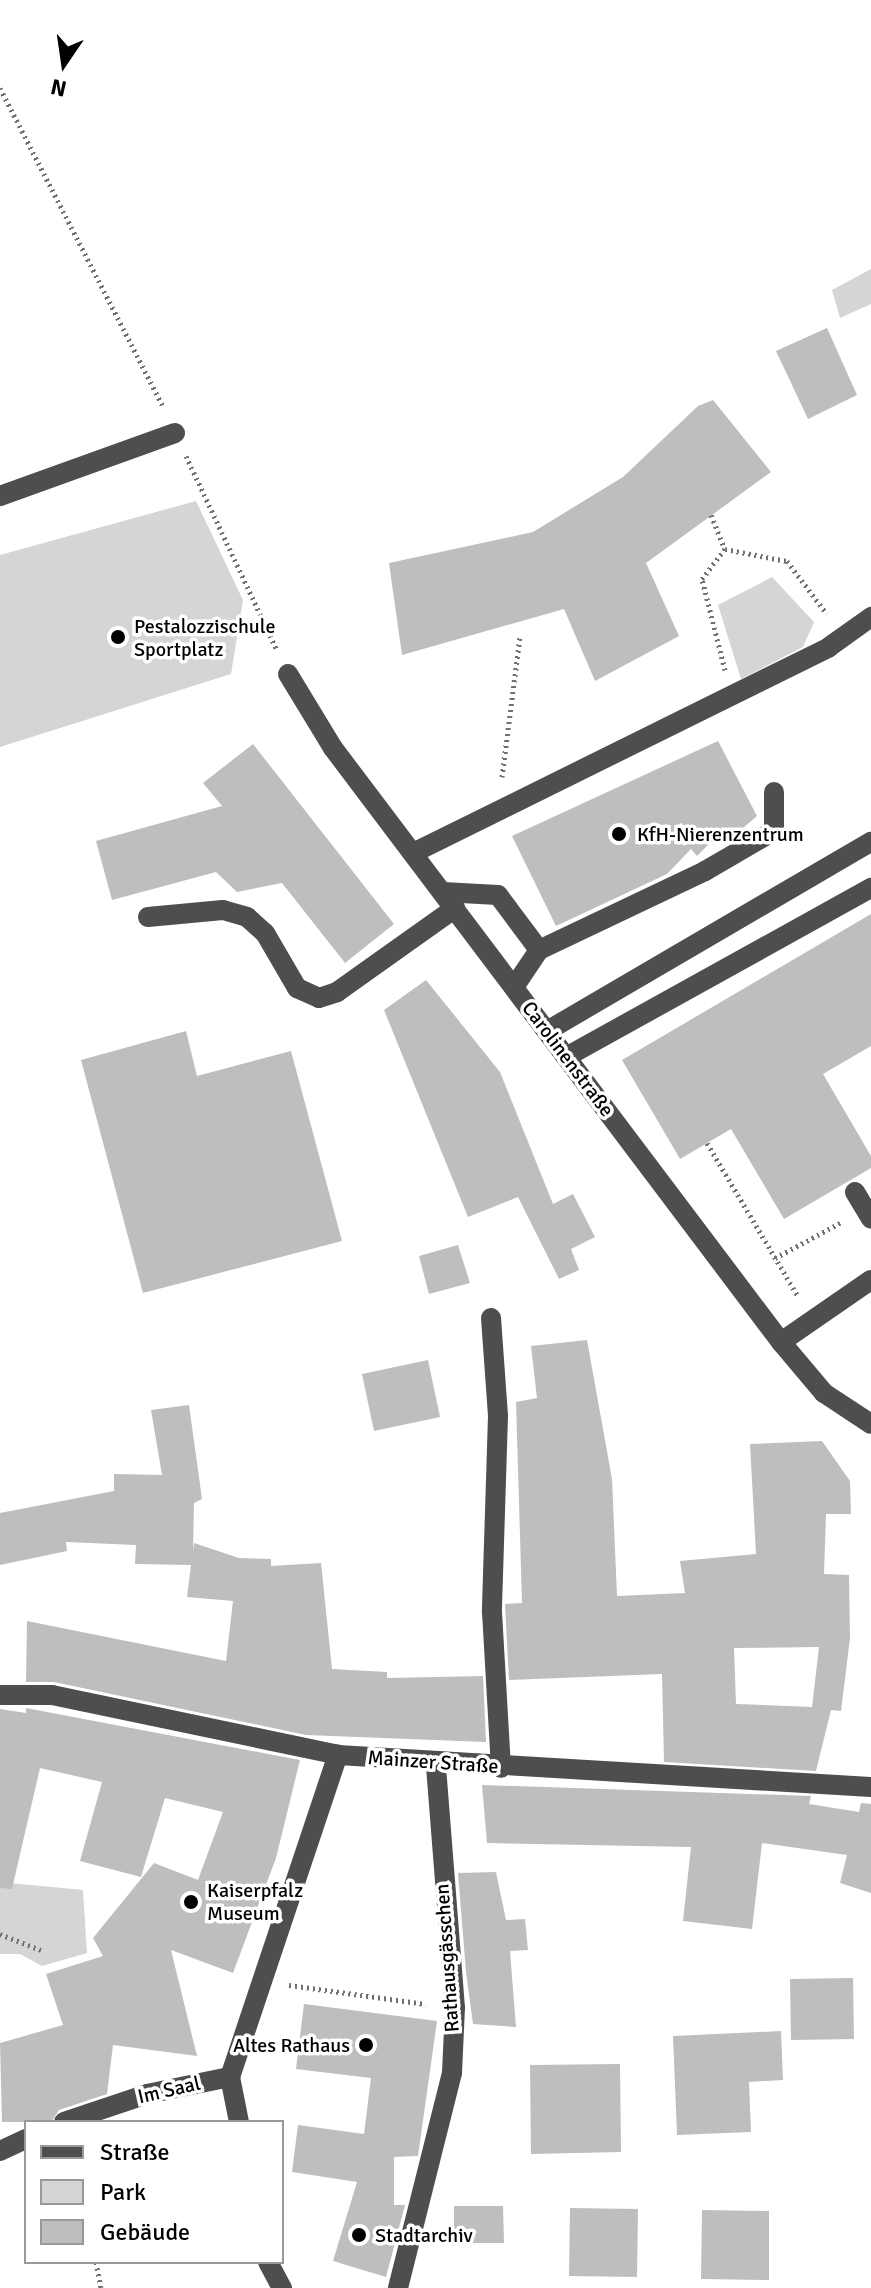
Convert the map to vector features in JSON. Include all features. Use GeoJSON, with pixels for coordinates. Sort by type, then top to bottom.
{"type":"FeatureCollection","features":[{"type":"Feature","properties":{"kind":"street"},"geometry":{"type":"LineString","coordinates":[[0,496],[175,433]]}},
{"type":"Feature","properties":{"kind":"street"},"geometry":{"type":"LineString","coordinates":[[413,853],[498,806],[732,694],[844,636],[871,617]]}},
{"type":"Feature","properties":{"kind":"street","name":"Carolinenstraße"},"geometry":{"type":"LineString","coordinates":[[288,674],[333,748],[781,1342],[824,1393],[871,1424]]}},
{"type":"Feature","properties":{"kind":"street"},"geometry":{"type":"LineString","coordinates":[[514,987],[539,950],[774,831],[774,792]]}},
{"type":"Feature","properties":{"kind":"street"},"geometry":{"type":"LineString","coordinates":[[547,1031],[871,842]]}},
{"type":"Feature","properties":{"kind":"street"},"geometry":{"type":"LineString","coordinates":[[566,1057],[871,888]]}},
{"type":"Feature","properties":{"kind":"street"},"geometry":{"type":"LineString","coordinates":[[148,917],[223,910],[247,917],[265,933],[297,988],[319,998],[337,992],[449,900],[498,895],[539,950]]}},
{"type":"Feature","properties":{"kind":"street"},"geometry":{"type":"LineString","coordinates":[[781,1342],[871,1280]]}},
{"type":"Feature","properties":{"kind":"street"},"geometry":{"type":"LineString","coordinates":[[491,1318],[498,1416],[492,1612],[501,1768]]}},
{"type":"Feature","properties":{"kind":"street","name":"Mainzer Straße"},"geometry":{"type":"LineString","coordinates":[[0,1695],[52,1695],[338,1755],[436,1765],[691,1772],[871,1787]]}},
{"type":"Feature","properties":{"kind":"street"},"geometry":{"type":"LineString","coordinates":[[239,2120],[230,2077],[338,1755]]}},
{"type":"Feature","properties":{"kind":"street","name":"Rathausgässchen"},"geometry":{"type":"LineString","coordinates":[[398,2288],[445,2110],[455,2008],[436,1765]]}},
{"type":"Feature","properties":{"kind":"street","name":"Im Saal"},"geometry":{"type":"LineString","coordinates":[[70,2120],[147,2094],[230,2077]]}},
{"type":"Feature","properties":{"kind":"street"},"geometry":{"type":"LineString","coordinates":[[0,2151],[24,2140]]}},
{"type":"Feature","properties":{"kind":"street"},"geometry":{"type":"LineString","coordinates":[[269,2264],[282,2288]]}},
{"type":"Feature","properties":{"kind":"path"},"geometry":{"type":"LineString","coordinates":[[0,88],[175,433],[288,674]]}},
{"type":"Feature","properties":{"kind":"path"},"geometry":{"type":"LineString","coordinates":[[711,515],[725,549]]}},
{"type":"Feature","properties":{"kind":"path"},"geometry":{"type":"LineString","coordinates":[[725,549],[787,561],[844,636]]}},
{"type":"Feature","properties":{"kind":"path"},"geometry":{"type":"LineString","coordinates":[[725,549],[702,579],[732,694]]}},
{"type":"Feature","properties":{"kind":"path"},"geometry":{"type":"LineString","coordinates":[[498,806],[520,637]]}},
{"type":"Feature","properties":{"kind":"path"},"geometry":{"type":"LineString","coordinates":[[707,1143],[813,1320]]}},
{"type":"Feature","properties":{"kind":"path"},"geometry":{"type":"LineString","coordinates":[[775,1258],[864,1207]]}},
{"type":"Feature","properties":{"kind":"path"},"geometry":{"type":"LineString","coordinates":[[0,1934],[41,1950]]}},
{"type":"Feature","properties":{"kind":"path"},"geometry":{"type":"LineString","coordinates":[[262,1982],[455,2008]]}},
{"type":"Feature","properties":{"kind":"path"},"geometry":{"type":"LineString","coordinates":[[96,2264],[101,2288]]}},
{"type":"Feature","properties":{"kind":"green space"},"geometry":{"type":"Polygon","coordinates":[[[871,269],[871,304],[840,318],[832,290],[871,269]]]}},
{"type":"Feature","properties":{"kind":"green space","name":"Pestalozzischule Sportplatz"},"geometry":{"type":"Polygon","coordinates":[[[196,501],[243,600],[231,674],[0,747],[0,555],[196,501]]]}},
{"type":"Feature","properties":{"kind":"green space"},"geometry":{"type":"Polygon","coordinates":[[[772,577],[814,622],[803,647],[741,679],[718,605],[772,577]]]}},
{"type":"Feature","properties":{"kind":"green space"},"geometry":{"type":"Polygon","coordinates":[[[0,1882],[83,1890],[87,1953],[42,1966],[20,1954],[0,1954],[0,1882]]]}},
{"type":"Feature","properties":{"kind":"building"},"geometry":{"type":"Polygon","coordinates":[[[827,328],[857,395],[808,419],[776,351],[827,328]]]}},
{"type":"Feature","properties":{"kind":"building"},"geometry":{"type":"Polygon","coordinates":[[[713,400],[771,472],[646,563],[679,636],[595,681],[564,609],[402,655],[389,563],[533,532],[623,477],[698,406],[713,400]]]}},
{"type":"Feature","properties":{"kind":"building","name":"KfH-Nierenzentrum"},"geometry":{"type":"Polygon","coordinates":[[[718,741],[757,816],[729,840],[722,831],[697,856],[691,849],[667,874],[556,926],[512,836],[718,741]]]}},
{"type":"Feature","properties":{"kind":"building"},"geometry":{"type":"Polygon","coordinates":[[[253,744],[394,924],[345,963],[282,883],[237,892],[216,872],[112,900],[96,841],[222,806],[203,783],[253,744]]]}},
{"type":"Feature","properties":{"kind":"building"},"geometry":{"type":"Polygon","coordinates":[[[871,914],[871,1046],[823,1074],[871,1156],[871,1168],[784,1219],[731,1129],[680,1159],[622,1060],[871,914]]]}},
{"type":"Feature","properties":{"kind":"building"},"geometry":{"type":"Polygon","coordinates":[[[426,980],[500,1072],[553,1204],[573,1194],[595,1237],[571,1249],[579,1270],[559,1279],[518,1197],[468,1217],[384,1010],[426,980]]]}},
{"type":"Feature","properties":{"kind":"building"},"geometry":{"type":"Polygon","coordinates":[[[186,1031],[197,1076],[291,1051],[342,1241],[143,1293],[81,1060],[186,1031]]]}},
{"type":"Feature","properties":{"kind":"building"},"geometry":{"type":"Polygon","coordinates":[[[458,1245],[470,1283],[429,1294],[419,1256],[458,1245]]]}},
{"type":"Feature","properties":{"kind":"building"},"geometry":{"type":"Polygon","coordinates":[[[587,1340],[612,1479],[617,1596],[685,1593],[680,1561],[756,1554],[750,1444],[822,1441],[850,1481],[851,1514],[826,1514],[824,1574],[849,1575],[850,1638],[841,1711],[831,1710],[816,1771],[664,1762],[662,1674],[509,1680],[505,1604],[522,1603],[516,1402],[537,1398],[531,1346],[587,1340]],[[819,1647],[734,1648],[736,1704],[812,1707],[819,1647]]]}},
{"type":"Feature","properties":{"kind":"building"},"geometry":{"type":"Polygon","coordinates":[[[428,1360],[440,1417],[374,1431],[362,1374],[428,1360]]]}},
{"type":"Feature","properties":{"kind":"building"},"geometry":{"type":"Polygon","coordinates":[[[189,1405],[202,1499],[194,1503],[193,1552],[194,1543],[239,1558],[271,1559],[271,1566],[321,1563],[332,1669],[387,1672],[387,1678],[483,1676],[486,1742],[306,1735],[54,1682],[26,1682],[27,1621],[226,1661],[233,1601],[187,1597],[191,1565],[135,1564],[136,1545],[66,1542],[67,1551],[0,1565],[0,1513],[114,1491],[114,1474],[162,1475],[151,1410],[189,1405]]]}},
{"type":"Feature","properties":{"kind":"building"},"geometry":{"type":"Polygon","coordinates":[[[26,1708],[300,1760],[276,1858],[233,1973],[171,1950],[197,2056],[113,2045],[107,2094],[59,2110],[52,2120],[2,2122],[0,2043],[63,2025],[46,1974],[103,1956],[93,1938],[154,1863],[198,1880],[223,1812],[165,1798],[141,1877],[80,1861],[102,1782],[40,1768],[12,1889],[0,1888],[0,1709],[26,1713],[26,1708]]]}},
{"type":"Feature","properties":{"kind":"building"},"geometry":{"type":"Polygon","coordinates":[[[482,1785],[811,1796],[809,1804],[859,1812],[861,1803],[871,1804],[871,1893],[840,1883],[847,1855],[762,1843],[752,1929],[683,1921],[691,1847],[487,1843],[482,1785]]]}},
{"type":"Feature","properties":{"kind":"building"},"geometry":{"type":"Polygon","coordinates":[[[496,1872],[506,1920],[525,1919],[528,1950],[510,1951],[516,2027],[473,2024],[466,1972],[458,1873],[496,1872]]]}},
{"type":"Feature","properties":{"kind":"building"},"geometry":{"type":"Polygon","coordinates":[[[853,1978],[854,2039],[791,2040],[790,1979],[853,1978]]]}},
{"type":"Feature","properties":{"kind":"building"},"geometry":{"type":"Polygon","coordinates":[[[304,2004],[437,2021],[418,2156],[394,2157],[394,2205],[405,2205],[386,2277],[333,2261],[357,2182],[292,2172],[298,2125],[364,2134],[371,2078],[296,2069],[304,2004]]]}},
{"type":"Feature","properties":{"kind":"building"},"geometry":{"type":"Polygon","coordinates":[[[781,2031],[783,2080],[749,2082],[751,2132],[677,2135],[673,2036],[781,2031]]]}},
{"type":"Feature","properties":{"kind":"building"},"geometry":{"type":"Polygon","coordinates":[[[620,2064],[621,2152],[531,2154],[530,2065],[620,2064]]]}},
{"type":"Feature","properties":{"kind":"building"},"geometry":{"type":"Polygon","coordinates":[[[454,2206],[503,2206],[504,2243],[454,2243],[454,2206]]]}},
{"type":"Feature","properties":{"kind":"building"},"geometry":{"type":"Polygon","coordinates":[[[570,2208],[638,2209],[637,2277],[569,2276],[570,2208]]]}},
{"type":"Feature","properties":{"kind":"building"},"geometry":{"type":"Polygon","coordinates":[[[702,2210],[769,2211],[769,2280],[701,2279],[702,2210]]]}},
{"type":"Feature","properties":{"kind":"place","name":"Pestalozzischule Sportplatz"},"geometry":{"type":"Point","coordinates":[118,637]}},
{"type":"Feature","properties":{"kind":"place","name":"KfH-Nierenzentrum"},"geometry":{"type":"Point","coordinates":[619,834]}},
{"type":"Feature","properties":{"kind":"place","name":"Kaiserpfalz Museum"},"geometry":{"type":"Point","coordinates":[191,1902]}},
{"type":"Feature","properties":{"kind":"place","name":"Altes Rathaus"},"geometry":{"type":"Point","coordinates":[366,2045]}},
{"type":"Feature","properties":{"kind":"place","name":"Stadtarchiv"},"geometry":{"type":"Point","coordinates":[359,2235]}}]}
